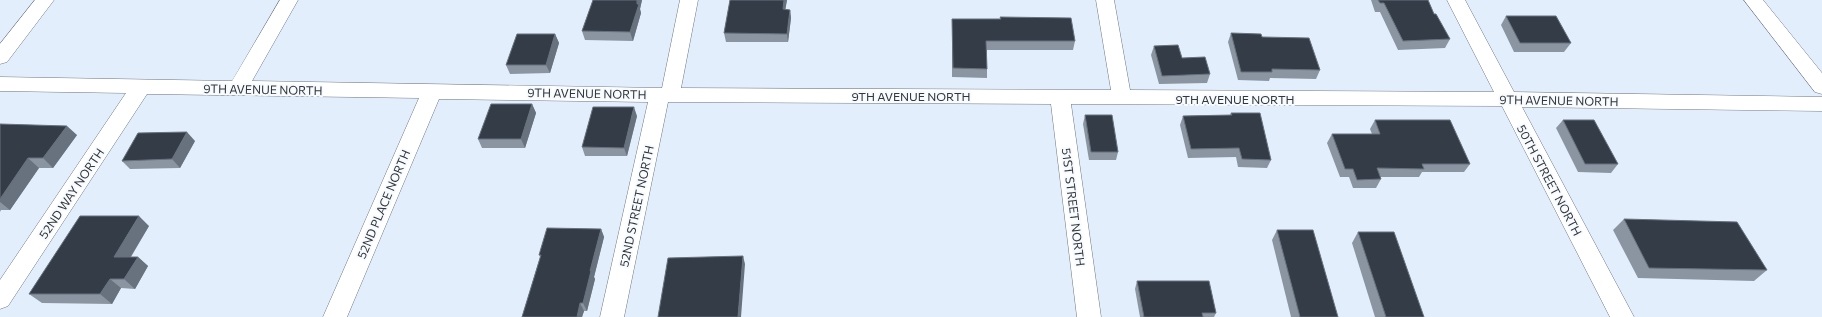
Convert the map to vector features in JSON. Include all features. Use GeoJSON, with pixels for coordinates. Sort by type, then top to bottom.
{"type":"FeatureCollection","features":[{"type":"Feature","properties":{"kind":"street"},"geometry":{"type":"LineString","coordinates":[[0,56],[45,0]]}},
{"type":"Feature","properties":{"kind":"street"},"geometry":{"type":"LineString","coordinates":[[238,88],[289,0]]}},
{"type":"Feature","properties":{"kind":"street","name":"52ND STREET NORTH"},"geometry":{"type":"LineString","coordinates":[[612,317],[689,0]]}},
{"type":"Feature","properties":{"kind":"street"},"geometry":{"type":"LineString","coordinates":[[1105,0],[1122,98]]}},
{"type":"Feature","properties":{"kind":"street","name":"50TH STREET NORTH"},"geometry":{"type":"LineString","coordinates":[[1456,0],[1507,99],[1575,224],[1622,317]]}},
{"type":"Feature","properties":{"kind":"street"},"geometry":{"type":"LineString","coordinates":[[1753,0],[1822,87]]}},
{"type":"Feature","properties":{"kind":"street","name":"9TH AVENUE NORTH"},"geometry":{"type":"LineString","coordinates":[[0,84],[665,95],[1507,99],[1822,104]]}},
{"type":"Feature","properties":{"kind":"street","name":"52ND WAY NORTH"},"geometry":{"type":"LineString","coordinates":[[0,299],[141,87]]}},
{"type":"Feature","properties":{"kind":"street","name":"52ND PLACE NORTH"},"geometry":{"type":"LineString","coordinates":[[335,317],[432,91]]}},
{"type":"Feature","properties":{"kind":"street","name":"51ST STREET NORTH"},"geometry":{"type":"LineString","coordinates":[[1060,98],[1089,317]]}},
{"type":"Feature","properties":{"kind":"building"},"geometry":{"type":"Polygon","coordinates":[[[593,0],[637,0],[637,4],[639,4],[630,32],[582,31],[593,0]]]}},
{"type":"Feature","properties":{"kind":"building"},"geometry":{"type":"Polygon","coordinates":[[[730,0],[784,0],[783,9],[790,10],[787,34],[724,33],[730,0]]]}},
{"type":"Feature","properties":{"kind":"building"},"geometry":{"type":"Polygon","coordinates":[[[1378,0],[1428,0],[1434,14],[1436,14],[1450,39],[1403,41],[1384,3],[1380,3],[1378,0]]]}},
{"type":"Feature","properties":{"kind":"building"},"geometry":{"type":"Polygon","coordinates":[[[1506,16],[1556,16],[1571,43],[1520,43],[1506,16]]]}},
{"type":"Feature","properties":{"kind":"building"},"geometry":{"type":"Polygon","coordinates":[[[1000,17],[1071,18],[1075,41],[986,41],[987,69],[953,68],[952,19],[1001,19],[1000,17]]]}},
{"type":"Feature","properties":{"kind":"building"},"geometry":{"type":"Polygon","coordinates":[[[1231,33],[1261,34],[1262,37],[1309,38],[1320,70],[1272,69],[1272,72],[1241,72],[1231,33]]]}},
{"type":"Feature","properties":{"kind":"building"},"geometry":{"type":"Polygon","coordinates":[[[517,34],[555,34],[546,65],[506,65],[517,34]]]}},
{"type":"Feature","properties":{"kind":"building"},"geometry":{"type":"Polygon","coordinates":[[[1178,45],[1182,58],[1205,57],[1210,74],[1162,76],[1154,46],[1178,45]]]}},
{"type":"Feature","properties":{"kind":"building"},"geometry":{"type":"Polygon","coordinates":[[[491,104],[532,104],[521,139],[478,139],[491,104]]]}},
{"type":"Feature","properties":{"kind":"building"},"geometry":{"type":"Polygon","coordinates":[[[593,107],[634,107],[624,148],[582,147],[593,107]]]}},
{"type":"Feature","properties":{"kind":"building"},"geometry":{"type":"Polygon","coordinates":[[[1231,113],[1260,113],[1271,160],[1242,159],[1239,148],[1191,149],[1183,116],[1232,115],[1231,113]]]}},
{"type":"Feature","properties":{"kind":"building"},"geometry":{"type":"Polygon","coordinates":[[[1085,115],[1112,115],[1118,152],[1091,152],[1085,115]]]}},
{"type":"Feature","properties":{"kind":"building"},"geometry":{"type":"Polygon","coordinates":[[[1375,120],[1450,120],[1470,164],[1422,164],[1424,169],[1377,168],[1381,179],[1357,180],[1353,169],[1345,169],[1332,134],[1380,134],[1375,120]]]}},
{"type":"Feature","properties":{"kind":"building"},"geometry":{"type":"Polygon","coordinates":[[[1563,120],[1594,120],[1618,164],[1585,164],[1563,120]]]}},
{"type":"Feature","properties":{"kind":"building"},"geometry":{"type":"Polygon","coordinates":[[[0,124],[67,126],[43,158],[28,158],[0,199],[0,124]]]}},
{"type":"Feature","properties":{"kind":"building"},"geometry":{"type":"Polygon","coordinates":[[[187,132],[172,159],[122,161],[138,133],[187,132]]]}},
{"type":"Feature","properties":{"kind":"building"},"geometry":{"type":"Polygon","coordinates":[[[80,216],[139,216],[114,257],[138,257],[124,279],[110,279],[100,294],[29,294],[80,216]]]}},
{"type":"Feature","properties":{"kind":"building"},"geometry":{"type":"Polygon","coordinates":[[[1624,219],[1737,222],[1767,270],[1649,268],[1624,219]]]}},
{"type":"Feature","properties":{"kind":"building"},"geometry":{"type":"Polygon","coordinates":[[[547,228],[601,229],[583,303],[580,303],[577,317],[522,317],[541,255],[539,255],[547,228]]]}},
{"type":"Feature","properties":{"kind":"building"},"geometry":{"type":"Polygon","coordinates":[[[1277,230],[1313,230],[1338,317],[1300,317],[1277,230]]]}},
{"type":"Feature","properties":{"kind":"building"},"geometry":{"type":"Polygon","coordinates":[[[1358,232],[1394,232],[1424,317],[1386,317],[1358,232]]]}},
{"type":"Feature","properties":{"kind":"building"},"geometry":{"type":"Polygon","coordinates":[[[743,256],[738,317],[658,317],[668,258],[743,256]]]}},
{"type":"Feature","properties":{"kind":"building"},"geometry":{"type":"Polygon","coordinates":[[[1137,281],[1209,281],[1216,313],[1202,313],[1203,317],[1144,317],[1137,281]]]}}]}
